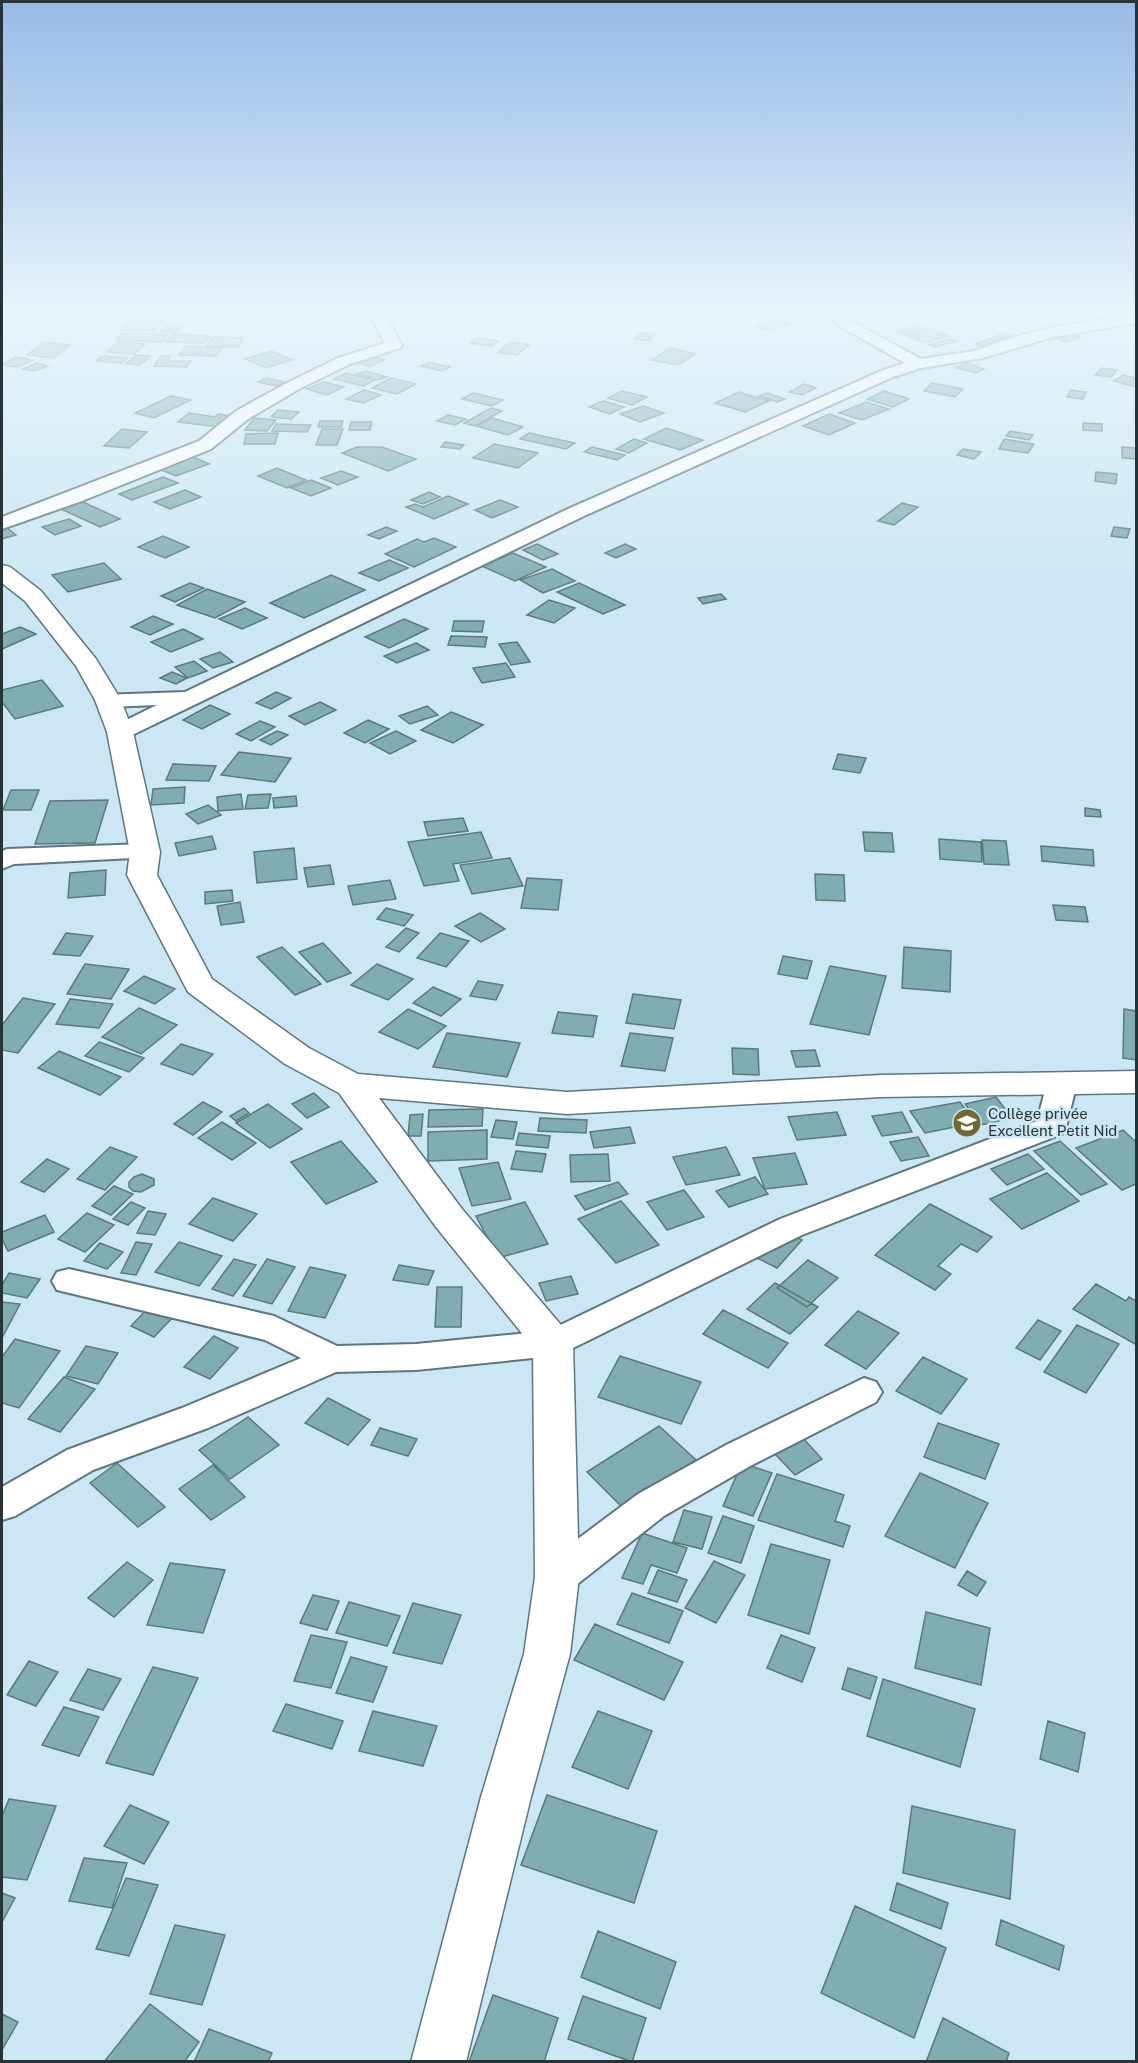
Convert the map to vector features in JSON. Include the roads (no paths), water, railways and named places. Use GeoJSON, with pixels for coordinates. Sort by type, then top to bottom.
{"type":"FeatureCollection","features":[{"type":"Feature","properties":{"kind":"street"},"geometry":{"type":"LineString","coordinates":[[2,523],[75,497],[205,445],[242,415],[260,405]]}},
{"type":"Feature","properties":{"kind":"street"},"geometry":{"type":"LineString","coordinates":[[120,732],[577,512],[816,405]]}},
{"type":"Feature","properties":{"kind":"street"},"geometry":{"type":"LineString","coordinates":[[2,572],[33,596],[87,664],[108,700],[120,732],[145,852],[142,875],[199,985],[297,1056],[351,1085],[567,1102],[881,1086],[1137,1082]]}},
{"type":"Feature","properties":{"kind":"street"},"geometry":{"type":"LineString","coordinates":[[108,700],[192,698]]}},
{"type":"Feature","properties":{"kind":"street"},"geometry":{"type":"LineString","coordinates":[[2,862],[8,857],[145,852]]}},
{"type":"Feature","properties":{"kind":"street"},"geometry":{"type":"LineString","coordinates":[[2,1505],[80,1460],[195,1418],[333,1359],[416,1357],[553,1343],[791,1227],[1051,1127],[1062,1083]]}},
{"type":"Feature","properties":{"kind":"street"},"geometry":{"type":"LineString","coordinates":[[351,1085],[449,1218],[553,1343],[557,1577],[547,1654],[506,1797],[438,2061]]}},
{"type":"Feature","properties":{"kind":"street"},"geometry":{"type":"LineString","coordinates":[[69,1281],[274,1329],[333,1359]]}},
{"type":"Feature","properties":{"kind":"street"},"geometry":{"type":"LineString","coordinates":[[557,1577],[651,1504],[739,1455],[864,1392]]}},
{"type":"Feature","properties":{"kind":"place","name":"Collège privée Excellent Petit Nid"},"geometry":{"type":"Point","coordinates":[967,1123]}}]}
